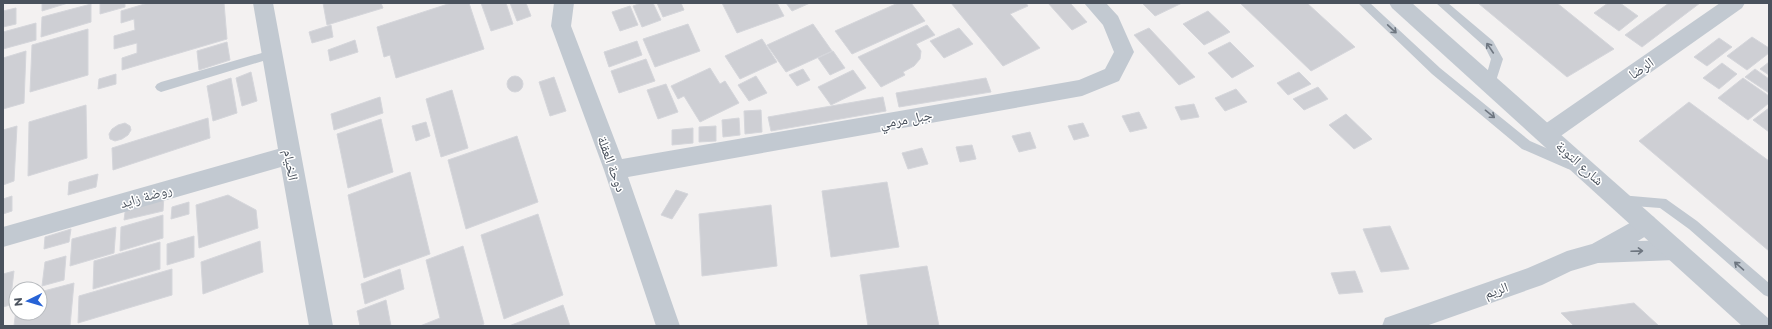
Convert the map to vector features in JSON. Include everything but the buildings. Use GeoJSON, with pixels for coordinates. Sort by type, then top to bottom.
{"type":"FeatureCollection","features":[{"type":"Feature","properties":{"kind":"street","name":"الخيام"},"geometry":{"type":"LineString","coordinates":[[263,3],[321,326]]}},
{"type":"Feature","properties":{"kind":"street","name":"دوحة العقلة"},"geometry":{"type":"LineString","coordinates":[[564,3],[561,26],[615,170],[668,326]]}},
{"type":"Feature","properties":{"kind":"street","name":"جبل مرمي"},"geometry":{"type":"LineString","coordinates":[[615,170],[1082,88],[1112,75],[1124,52],[1111,20],[1094,3]]}},
{"type":"Feature","properties":{"kind":"street","name":"شارع التوبة"},"geometry":{"type":"LineString","coordinates":[[1399,3],[1592,174],[1759,326]]}},
{"type":"Feature","properties":{"kind":"street","name":"الرضا"},"geometry":{"type":"LineString","coordinates":[[1547,134],[1736,3]]}},
{"type":"Feature","properties":{"kind":"street","name":"روضة زايد"},"geometry":{"type":"LineString","coordinates":[[3,237],[290,155]]}},
{"type":"Feature","properties":{"kind":"street","name":"الريم"},"geometry":{"type":"LineString","coordinates":[[1598,253],[1646,224]]}},
{"type":"Feature","properties":{"kind":"street","name":"الريم"},"geometry":{"type":"LineString","coordinates":[[1394,326],[1534,277],[1567,262],[1598,253],[1675,250]]}},
{"type":"Feature","properties":{"kind":"lane"},"geometry":{"type":"LineString","coordinates":[[1363,3],[1436,71],[1526,145],[1592,174]]}},
{"type":"Feature","properties":{"kind":"lane"},"geometry":{"type":"LineString","coordinates":[[1441,3],[1489,44],[1497,59],[1490,84]]}},
{"type":"Feature","properties":{"kind":"lane"},"geometry":{"type":"LineString","coordinates":[[161,87],[272,54]]}},
{"type":"Feature","properties":{"kind":"lane"},"geometry":{"type":"LineString","coordinates":[[1620,200],[1662,203],[1693,225],[1769,291]]}}]}
